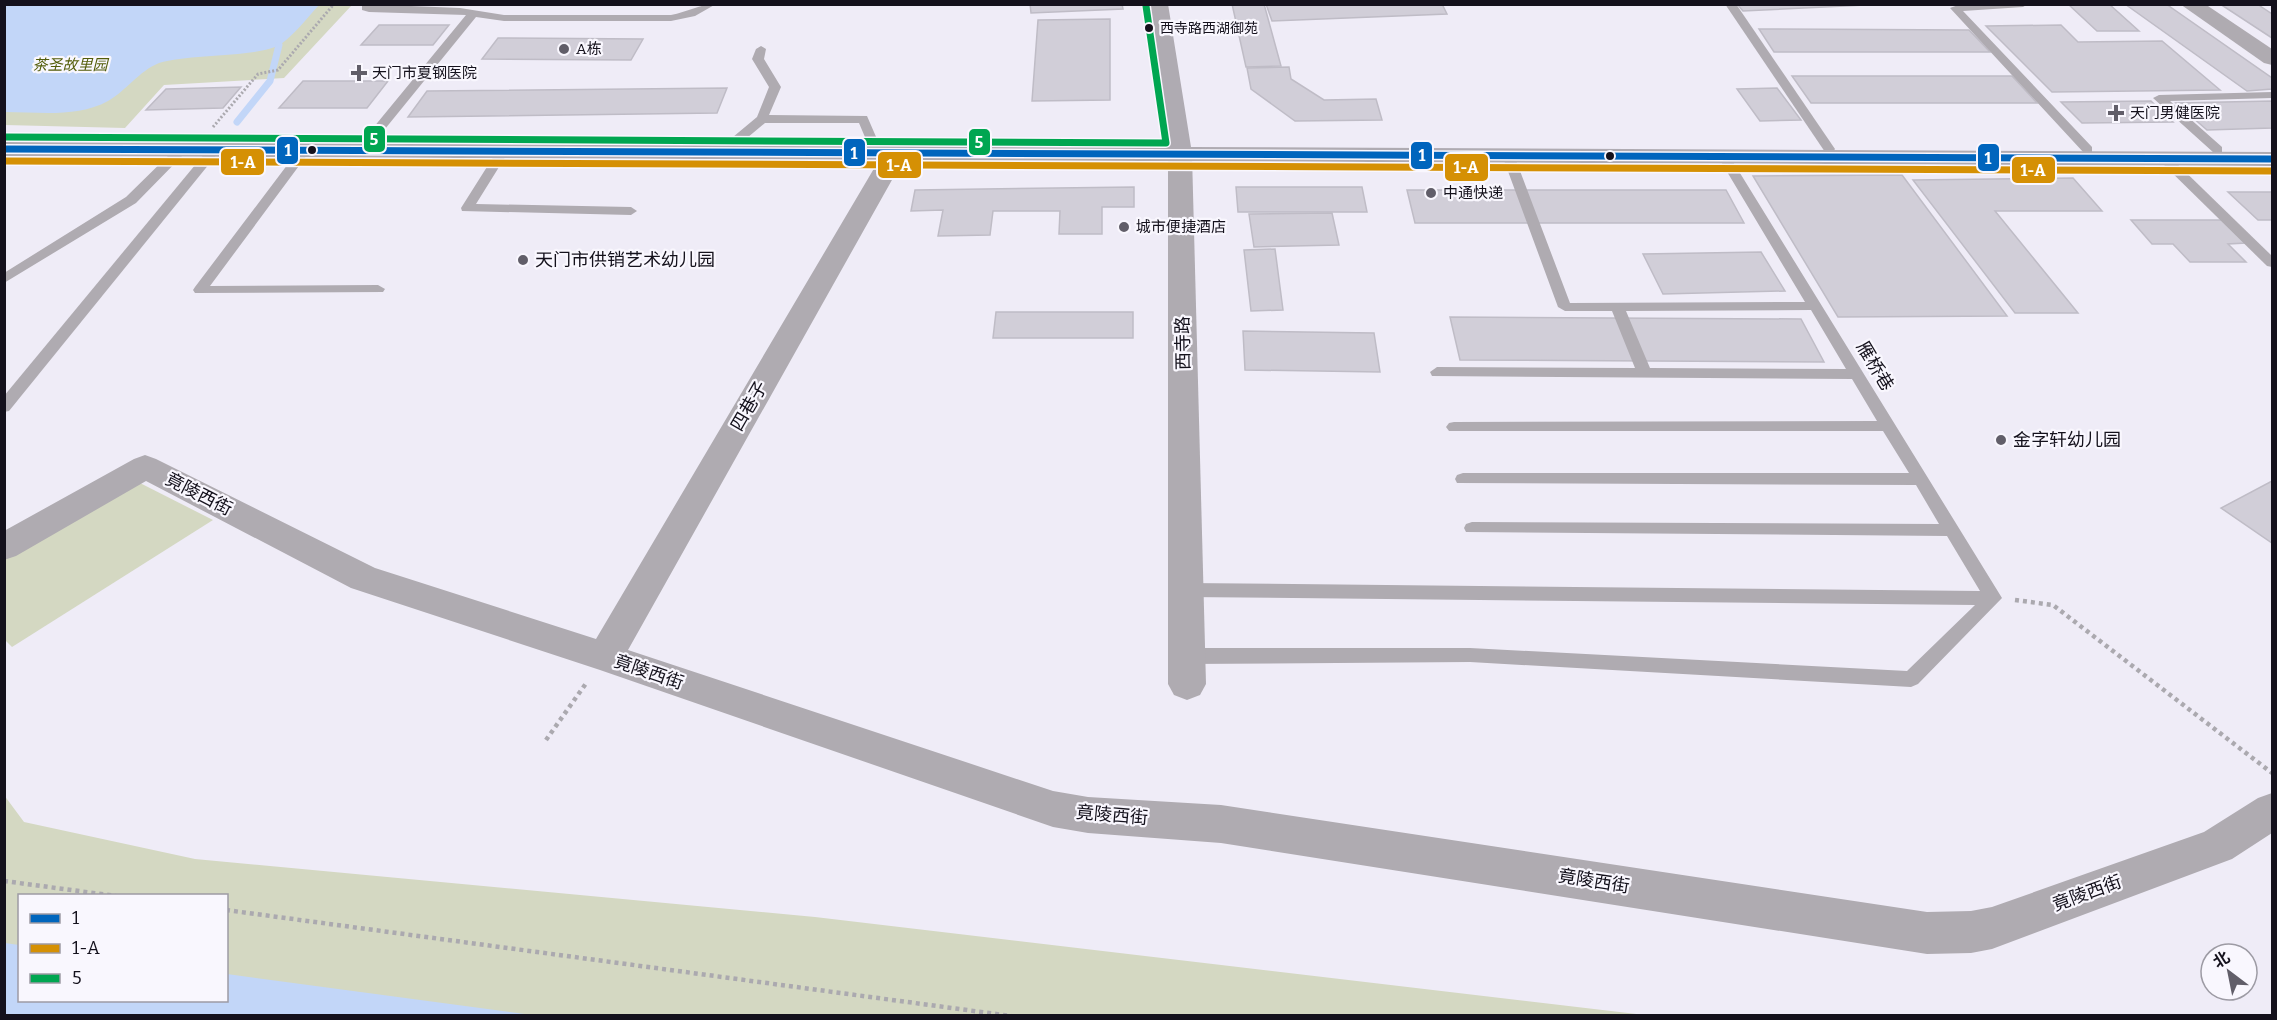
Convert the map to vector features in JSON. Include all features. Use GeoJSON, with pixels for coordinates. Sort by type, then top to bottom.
{"type":"FeatureCollection","features":[{"type":"Feature","properties":{"kind":"main road","name":"西寺路"},"geometry":{"type":"LineString","coordinates":[[1158,4],[1179,151]]}},
{"type":"Feature","properties":{"kind":"main road"},"geometry":{"type":"LineString","coordinates":[[4,141],[304,151],[503,152],[1829,149],[2272,151]]}},
{"type":"Feature","properties":{"kind":"main road"},"geometry":{"type":"LineString","coordinates":[[4,149],[199,148],[368,142],[731,145],[884,150]]}},
{"type":"Feature","properties":{"kind":"main road"},"geometry":{"type":"LineString","coordinates":[[1179,151],[2272,159]]}},
{"type":"Feature","properties":{"kind":"street"},"geometry":{"type":"LineString","coordinates":[[2190,4],[2272,58]]}},
{"type":"Feature","properties":{"kind":"street","name":"四巷子"},"geometry":{"type":"LineString","coordinates":[[605,657],[884,150]]}},
{"type":"Feature","properties":{"kind":"street","name":"西寺路"},"geometry":{"type":"LineString","coordinates":[[1179,151],[1187,670]]}},
{"type":"Feature","properties":{"kind":"street","name":"竟陵西街"},"geometry":{"type":"LineString","coordinates":[[4,547],[145,467],[363,578],[1053,808],[1088,815],[1221,824],[1927,933],[1971,932],[1992,928],[2217,846],[2272,812]]}},
{"type":"Feature","properties":{"kind":"lane"},"geometry":{"type":"LineString","coordinates":[[368,4],[366,9],[460,11],[504,18],[671,18],[691,14],[711,4]]}},
{"type":"Feature","properties":{"kind":"lane"},"geometry":{"type":"LineString","coordinates":[[1730,4],[1829,149]]}},
{"type":"Feature","properties":{"kind":"lane"},"geometry":{"type":"LineString","coordinates":[[2023,4],[1955,8],[2088,150]]}},
{"type":"Feature","properties":{"kind":"lane"},"geometry":{"type":"LineString","coordinates":[[368,142],[473,14]]}},
{"type":"Feature","properties":{"kind":"lane"},"geometry":{"type":"LineString","coordinates":[[731,145],[762,119],[775,87],[758,59],[761,49]]}},
{"type":"Feature","properties":{"kind":"lane"},"geometry":{"type":"LineString","coordinates":[[2218,150],[2159,98],[2272,95]]}},
{"type":"Feature","properties":{"kind":"lane"},"geometry":{"type":"LineString","coordinates":[[762,119],[863,119],[884,150]]}},
{"type":"Feature","properties":{"kind":"lane"},"geometry":{"type":"LineString","coordinates":[[4,279],[131,200],[199,148]]}},
{"type":"Feature","properties":{"kind":"lane"},"geometry":{"type":"LineString","coordinates":[[4,407],[199,148]]}},
{"type":"Feature","properties":{"kind":"lane"},"geometry":{"type":"LineString","coordinates":[[304,151],[201,290],[378,289]]}},
{"type":"Feature","properties":{"kind":"lane"},"geometry":{"type":"LineString","coordinates":[[503,152],[466,208],[631,211]]}},
{"type":"Feature","properties":{"kind":"lane"},"geometry":{"type":"LineString","coordinates":[[1508,155],[1565,307],[1815,306]]}},
{"type":"Feature","properties":{"kind":"lane","name":"雁桥巷"},"geometry":{"type":"LineString","coordinates":[[1723,155],[1993,598]]}},
{"type":"Feature","properties":{"kind":"lane"},"geometry":{"type":"LineString","coordinates":[[2164,158],[2272,263]]}},
{"type":"Feature","properties":{"kind":"lane"},"geometry":{"type":"LineString","coordinates":[[1617,307],[1645,373]]}},
{"type":"Feature","properties":{"kind":"lane"},"geometry":{"type":"LineString","coordinates":[[1437,372],[1857,374]]}},
{"type":"Feature","properties":{"kind":"lane"},"geometry":{"type":"LineString","coordinates":[[1454,427],[1889,426]]}},
{"type":"Feature","properties":{"kind":"lane"},"geometry":{"type":"LineString","coordinates":[[1463,479],[1921,479]]}},
{"type":"Feature","properties":{"kind":"lane"},"geometry":{"type":"LineString","coordinates":[[1472,528],[1952,530]]}},
{"type":"Feature","properties":{"kind":"lane"},"geometry":{"type":"LineString","coordinates":[[1186,590],[1993,598]]}},
{"type":"Feature","properties":{"kind":"lane"},"geometry":{"type":"LineString","coordinates":[[1187,670],[1470,655],[1911,679],[1993,598]]}},
{"type":"Feature","properties":{"kind":"path"},"geometry":{"type":"LineString","coordinates":[[199,148],[258,74],[278,70],[334,4]]}},
{"type":"Feature","properties":{"kind":"path"},"geometry":{"type":"LineString","coordinates":[[1993,598],[2053,605],[2272,773]]}},
{"type":"Feature","properties":{"kind":"path"},"geometry":{"type":"LineString","coordinates":[[546,740],[605,657]]}},
{"type":"Feature","properties":{"kind":"path"},"geometry":{"type":"LineString","coordinates":[[4,880],[102,894]]}},
{"type":"Feature","properties":{"kind":"path"},"geometry":{"type":"LineString","coordinates":[[228,910],[1011,1016]]}},
{"type":"Feature","properties":{"kind":"green space","name":"茶圣故里园"},"geometry":{"type":"Polygon","coordinates":[[[5,5],[352,5],[284,78],[164,85],[125,128],[5,125],[5,5]]]}},
{"type":"Feature","properties":{"kind":"green space"},"geometry":{"type":"Polygon","coordinates":[[[138,482],[213,520],[12,647],[5,640],[4,556],[138,482]]]}},
{"type":"Feature","properties":{"kind":"green space"},"geometry":{"type":"Polygon","coordinates":[[[4,795],[24,822],[195,859],[815,917],[1645,1015],[5,1015],[4,795]]]}},
{"type":"Feature","properties":{"kind":"water","name":"茶圣故里园"},"geometry":{"type":"Polygon","coordinates":[[[5,4],[319,5],[291,36],[271,48],[241,54],[188,58],[159,63],[145,71],[108,101],[83,110],[44,113],[5,112],[5,4]]]}},
{"type":"Feature","properties":{"kind":"water"},"geometry":{"type":"Polygon","coordinates":[[[5,943],[18,945],[18,1002],[228,1002],[228,974],[532,1015],[5,1015],[5,943]]]}},
{"type":"Feature","properties":{"kind":"building"},"geometry":{"type":"Polygon","coordinates":[[[1030,4],[1122,4],[1123,9],[1031,13],[1030,4]]]}},
{"type":"Feature","properties":{"kind":"building"},"geometry":{"type":"Polygon","coordinates":[[[1232,4],[1264,4],[1281,66],[1246,67],[1232,4]]]}},
{"type":"Feature","properties":{"kind":"building"},"geometry":{"type":"Polygon","coordinates":[[[1266,4],[1442,4],[1447,14],[1272,21],[1266,4]]]}},
{"type":"Feature","properties":{"kind":"building"},"geometry":{"type":"Polygon","coordinates":[[[1737,4],[1886,4],[1743,11],[1737,4]]]}},
{"type":"Feature","properties":{"kind":"building"},"geometry":{"type":"Polygon","coordinates":[[[2068,4],[2109,4],[2139,31],[2097,31],[2068,4]]]}},
{"type":"Feature","properties":{"kind":"building"},"geometry":{"type":"Polygon","coordinates":[[[2125,4],[2166,4],[2272,78],[2272,89],[2247,91],[2125,4]]]}},
{"type":"Feature","properties":{"kind":"building"},"geometry":{"type":"Polygon","coordinates":[[[2220,4],[2257,4],[2272,14],[2272,38],[2220,4]]]}},
{"type":"Feature","properties":{"kind":"building"},"geometry":{"type":"Polygon","coordinates":[[[1110,19],[1110,100],[1032,101],[1038,20],[1110,19]]]}},
{"type":"Feature","properties":{"kind":"building"},"geometry":{"type":"Polygon","coordinates":[[[379,25],[449,25],[433,45],[361,45],[379,25]]]}},
{"type":"Feature","properties":{"kind":"building"},"geometry":{"type":"Polygon","coordinates":[[[2061,25],[2078,42],[2162,41],[2220,90],[2052,92],[1986,26],[2061,25]]]}},
{"type":"Feature","properties":{"kind":"building"},"geometry":{"type":"Polygon","coordinates":[[[1759,29],[1969,30],[1990,52],[1774,52],[1759,29]]]}},
{"type":"Feature","properties":{"kind":"building","name":"A栋"},"geometry":{"type":"Polygon","coordinates":[[[498,38],[643,39],[631,60],[482,59],[498,38]]]}},
{"type":"Feature","properties":{"kind":"building"},"geometry":{"type":"Polygon","coordinates":[[[1289,67],[1291,79],[1324,100],[1376,99],[1382,120],[1295,121],[1251,89],[1247,68],[1289,67]]]}},
{"type":"Feature","properties":{"kind":"building"},"geometry":{"type":"Polygon","coordinates":[[[1792,76],[2012,76],[2037,103],[1811,103],[1792,76]]]}},
{"type":"Feature","properties":{"kind":"building"},"geometry":{"type":"Polygon","coordinates":[[[303,81],[388,81],[367,108],[279,108],[303,81]]]}},
{"type":"Feature","properties":{"kind":"building"},"geometry":{"type":"Polygon","coordinates":[[[241,87],[223,108],[146,110],[166,89],[241,87]]]}},
{"type":"Feature","properties":{"kind":"building"},"geometry":{"type":"Polygon","coordinates":[[[727,88],[717,113],[408,117],[427,91],[727,88]]]}},
{"type":"Feature","properties":{"kind":"building"},"geometry":{"type":"Polygon","coordinates":[[[1777,88],[1801,120],[1760,121],[1737,89],[1777,88]]]}},
{"type":"Feature","properties":{"kind":"building"},"geometry":{"type":"Polygon","coordinates":[[[2151,101],[2173,122],[2082,123],[2061,102],[2151,101]]]}},
{"type":"Feature","properties":{"kind":"building"},"geometry":{"type":"Polygon","coordinates":[[[2272,101],[2272,128],[2207,130],[2176,103],[2272,101]]]}},
{"type":"Feature","properties":{"kind":"building"},"geometry":{"type":"Polygon","coordinates":[[[1902,175],[2007,316],[1838,317],[1753,176],[1902,175]]]}},
{"type":"Feature","properties":{"kind":"building"},"geometry":{"type":"Polygon","coordinates":[[[2073,178],[2102,211],[1995,211],[2078,313],[2015,313],[1913,180],[2073,178]]]}},
{"type":"Feature","properties":{"kind":"building"},"geometry":{"type":"Polygon","coordinates":[[[1134,187],[1134,207],[1102,207],[1102,234],[1059,234],[1060,211],[993,211],[990,235],[938,236],[943,210],[911,211],[915,190],[1134,187]]]}},
{"type":"Feature","properties":{"kind":"building"},"geometry":{"type":"Polygon","coordinates":[[[1236,187],[1362,187],[1367,212],[1238,212],[1236,187]]]}},
{"type":"Feature","properties":{"kind":"building"},"geometry":{"type":"Polygon","coordinates":[[[1407,190],[1726,190],[1744,223],[1415,223],[1407,190]]]}},
{"type":"Feature","properties":{"kind":"building"},"geometry":{"type":"Polygon","coordinates":[[[2228,192],[2272,192],[2272,220],[2258,220],[2228,192]]]}},
{"type":"Feature","properties":{"kind":"building"},"geometry":{"type":"Polygon","coordinates":[[[1332,213],[1339,245],[1254,247],[1249,214],[1332,213]]]}},
{"type":"Feature","properties":{"kind":"building"},"geometry":{"type":"Polygon","coordinates":[[[2131,220],[2222,220],[2245,243],[2228,244],[2246,262],[2190,262],[2173,244],[2152,244],[2131,220]]]}},
{"type":"Feature","properties":{"kind":"building"},"geometry":{"type":"Polygon","coordinates":[[[1275,249],[1283,310],[1251,311],[1244,250],[1275,249]]]}},
{"type":"Feature","properties":{"kind":"building"},"geometry":{"type":"Polygon","coordinates":[[[1761,252],[1785,291],[1663,294],[1643,254],[1761,252]]]}},
{"type":"Feature","properties":{"kind":"building"},"geometry":{"type":"Polygon","coordinates":[[[996,312],[1133,312],[1133,338],[993,338],[996,312]]]}},
{"type":"Feature","properties":{"kind":"building"},"geometry":{"type":"Polygon","coordinates":[[[1450,317],[1801,319],[1824,362],[1460,360],[1450,317]]]}},
{"type":"Feature","properties":{"kind":"building"},"geometry":{"type":"Polygon","coordinates":[[[1243,331],[1374,333],[1380,372],[1245,370],[1243,331]]]}},
{"type":"Feature","properties":{"kind":"building"},"geometry":{"type":"Polygon","coordinates":[[[2272,481],[2272,543],[2221,508],[2272,481]]]}},
{"type":"Feature","properties":{"kind":"waterway"},"geometry":{"type":"LineString","coordinates":[[237,122],[270,81],[279,45]]}},
{"type":"Feature","properties":{"kind":"transit line","name":"5"},"geometry":{"type":"LineString","coordinates":[[4,137],[1166,143],[1146,6]]}},
{"type":"Feature","properties":{"kind":"transit line","name":"1"},"geometry":{"type":"LineString","coordinates":[[4,149],[2272,159]]}},
{"type":"Feature","properties":{"kind":"transit line","name":"1-A"},"geometry":{"type":"LineString","coordinates":[[4,161],[2272,171]]}},
{"type":"Feature","properties":{"kind":"place","name":"西寺路西湖御苑"},"geometry":{"type":"Point","coordinates":[1149,28]}},
{"type":"Feature","properties":{"kind":"place","name":"A栋"},"geometry":{"type":"Point","coordinates":[564,49]}},
{"type":"Feature","properties":{"kind":"place","name":"天门市夏钢医院"},"geometry":{"type":"Point","coordinates":[359,73]}},
{"type":"Feature","properties":{"kind":"place","name":"天门男健医院"},"geometry":{"type":"Point","coordinates":[2116,113]}},
{"type":"Feature","properties":{"kind":"place","name":"中通快递"},"geometry":{"type":"Point","coordinates":[1431,193]}},
{"type":"Feature","properties":{"kind":"place","name":"城市便捷酒店"},"geometry":{"type":"Point","coordinates":[1124,227]}},
{"type":"Feature","properties":{"kind":"place","name":"天门市供销艺术幼儿园"},"geometry":{"type":"Point","coordinates":[523,260]}},
{"type":"Feature","properties":{"kind":"place","name":"金字轩幼儿园"},"geometry":{"type":"Point","coordinates":[2001,440]}}]}
